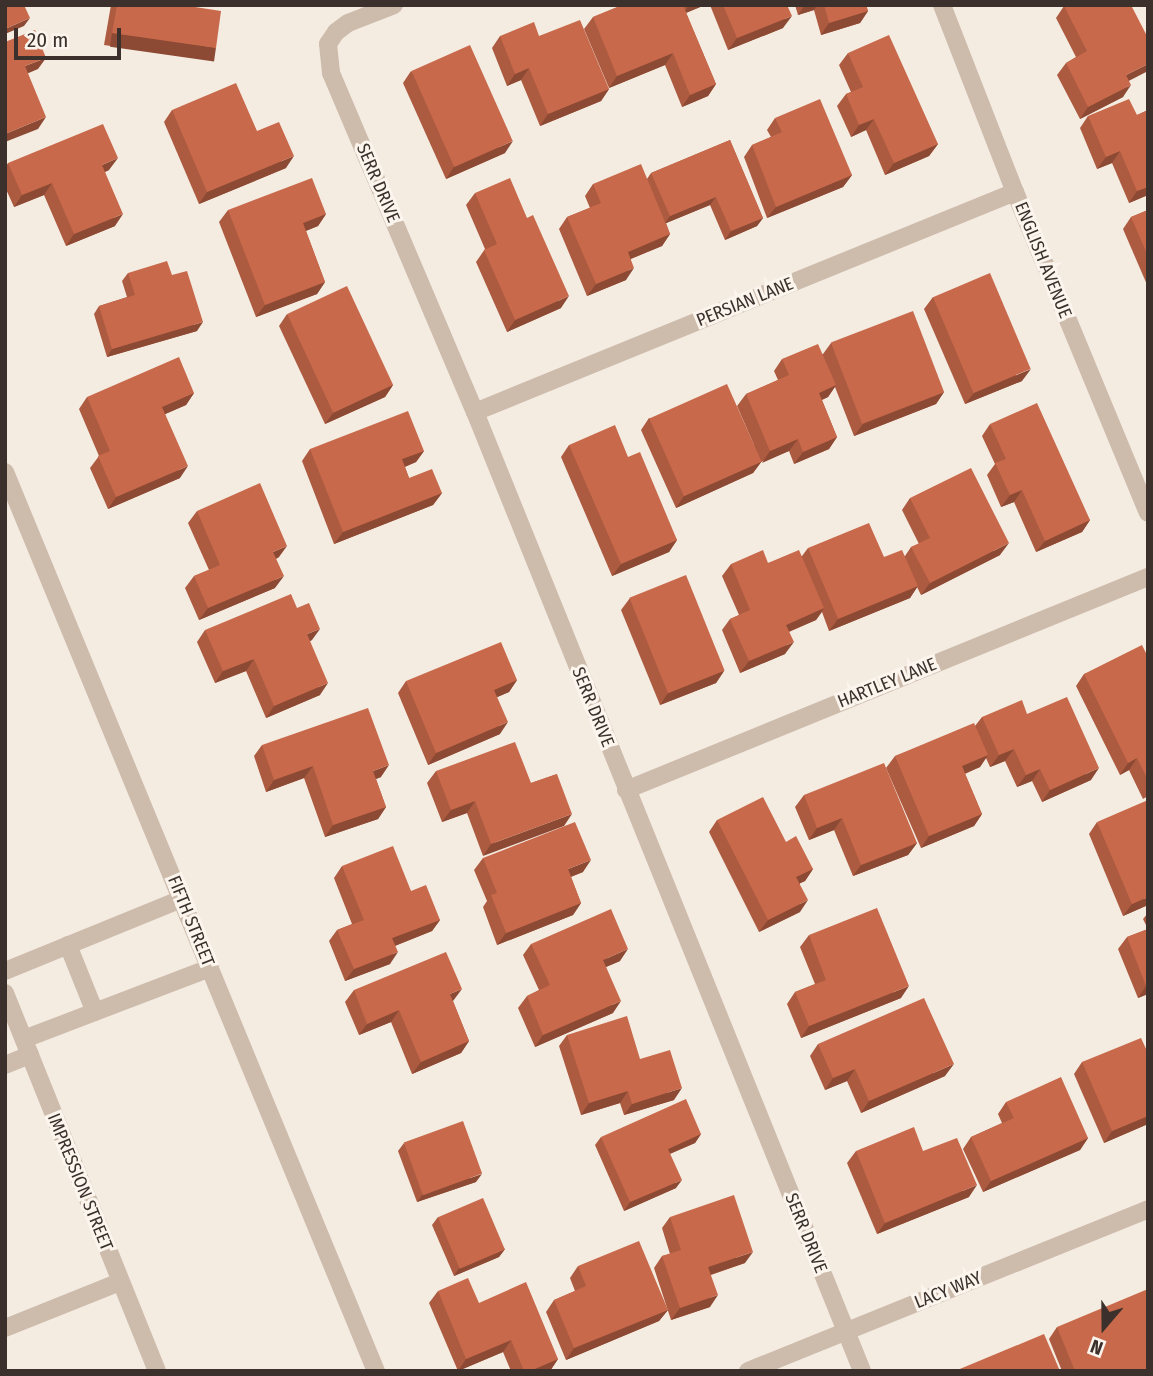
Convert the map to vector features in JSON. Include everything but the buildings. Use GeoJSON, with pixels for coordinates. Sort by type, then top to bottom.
{"type":"FeatureCollection","features":[{"type":"Feature","properties":{"kind":"street","name":"SERR DRIVE"},"geometry":{"type":"LineString","coordinates":[[394,5],[348,23],[335,32],[328,44],[331,73],[475,412],[862,1371]]}},
{"type":"Feature","properties":{"kind":"street","name":"ENGLISH AVENUE"},"geometry":{"type":"LineString","coordinates":[[942,5],[1015,192],[1148,513]]}},
{"type":"Feature","properties":{"kind":"street","name":"PERSIAN LANE"},"geometry":{"type":"LineString","coordinates":[[475,412],[1015,192]]}},
{"type":"Feature","properties":{"kind":"street","name":"FIFTH STREET"},"geometry":{"type":"LineString","coordinates":[[5,472],[376,1371]]}},
{"type":"Feature","properties":{"kind":"street","name":"HARTLEY LANE"},"geometry":{"type":"LineString","coordinates":[[626,790],[1148,577]]}},
{"type":"Feature","properties":{"kind":"street"},"geometry":{"type":"LineString","coordinates":[[5,971],[181,899]]}},
{"type":"Feature","properties":{"kind":"street"},"geometry":{"type":"LineString","coordinates":[[68,945],[95,1012]]}},
{"type":"Feature","properties":{"kind":"street"},"geometry":{"type":"LineString","coordinates":[[5,1065],[27,1047],[95,1012],[210,968]]}},
{"type":"Feature","properties":{"kind":"street","name":"IMPRESSION STREET"},"geometry":{"type":"LineString","coordinates":[[5,993],[157,1371]]}},
{"type":"Feature","properties":{"kind":"street","name":"LACY WAY"},"geometry":{"type":"LineString","coordinates":[[748,1371],[1148,1209]]}},
{"type":"Feature","properties":{"kind":"street"},"geometry":{"type":"LineString","coordinates":[[5,1328],[120,1282]]}}]}
